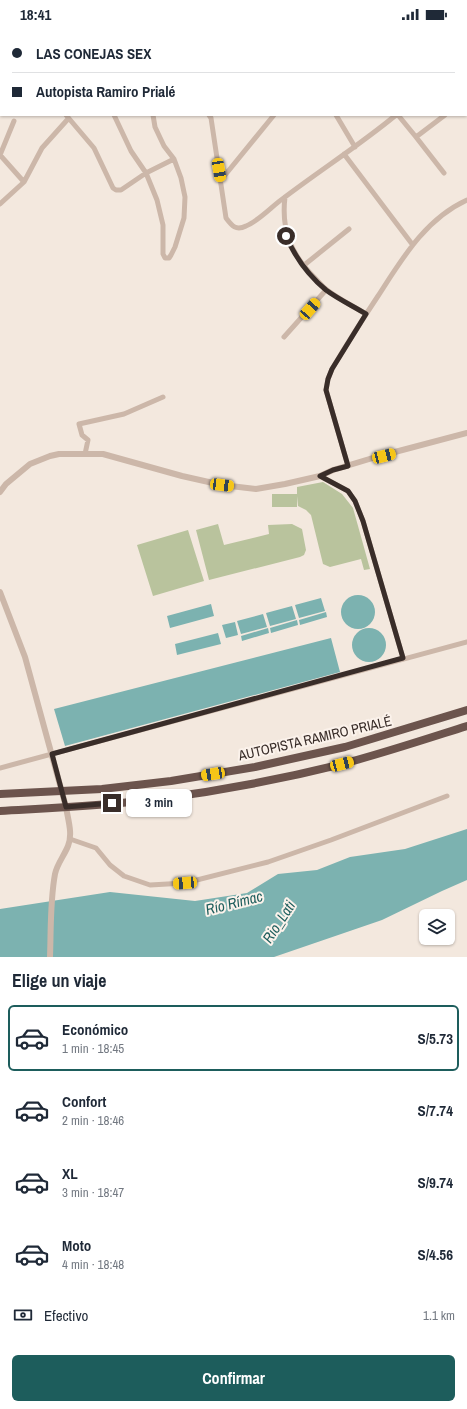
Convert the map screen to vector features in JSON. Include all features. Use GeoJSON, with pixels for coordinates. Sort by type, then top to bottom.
{"type":"FeatureCollection","features":[{"type":"Feature","properties":{"kind":"highway","name":"AUTOPISTA RAMIRO PRIALÉ"},"geometry":{"type":"LineString","coordinates":[[0,794],[62,792],[171,781],[255,767],[346,747],[467,710]]}},
{"type":"Feature","properties":{"kind":"highway","name":"AUTOPISTA RAMIRO PRIALÉ"},"geometry":{"type":"LineString","coordinates":[[0,811],[157,799],[266,781],[342,764],[407,746],[467,726]]}},
{"type":"Feature","properties":{"kind":"street"},"geometry":{"type":"LineString","coordinates":[[114,116],[131,151],[146,173],[157,200],[161,216],[163,254],[164,257],[169,258],[172,255],[184,218],[185,203],[183,184],[174,159],[164,146],[155,127],[153,116]]}},
{"type":"Feature","properties":{"kind":"street"},"geometry":{"type":"LineString","coordinates":[[210,116],[226,218],[232,226],[237,228],[245,227],[254,222],[285,197],[396,116]]}},
{"type":"Feature","properties":{"kind":"street"},"geometry":{"type":"LineString","coordinates":[[221,180],[273,116]]}},
{"type":"Feature","properties":{"kind":"street"},"geometry":{"type":"LineString","coordinates":[[337,116],[355,147]]}},
{"type":"Feature","properties":{"kind":"street"},"geometry":{"type":"LineString","coordinates":[[398,116],[444,173]]}},
{"type":"Feature","properties":{"kind":"street"},"geometry":{"type":"LineString","coordinates":[[416,137],[445,116]]}},
{"type":"Feature","properties":{"kind":"street"},"geometry":{"type":"LineString","coordinates":[[0,204],[24,182],[42,148],[67,117],[94,148],[114,190],[121,190],[146,173],[174,159]]}},
{"type":"Feature","properties":{"kind":"street"},"geometry":{"type":"LineString","coordinates":[[14,121],[0,155],[24,182]]}},
{"type":"Feature","properties":{"kind":"street"},"geometry":{"type":"LineString","coordinates":[[344,154],[412,244]]}},
{"type":"Feature","properties":{"kind":"street"},"geometry":{"type":"LineString","coordinates":[[285,197],[286,236],[293,251],[303,266],[326,290],[366,314]]}},
{"type":"Feature","properties":{"kind":"street"},"geometry":{"type":"LineString","coordinates":[[348,466],[326,390],[332,369],[407,250],[429,226],[467,200]]}},
{"type":"Feature","properties":{"kind":"street"},"geometry":{"type":"LineString","coordinates":[[303,266],[349,229]]}},
{"type":"Feature","properties":{"kind":"street"},"geometry":{"type":"LineString","coordinates":[[284,337],[326,290]]}},
{"type":"Feature","properties":{"kind":"street"},"geometry":{"type":"LineString","coordinates":[[85,454],[88,440],[82,435],[79,424],[124,414],[163,397]]}},
{"type":"Feature","properties":{"kind":"street"},"geometry":{"type":"LineString","coordinates":[[0,492],[6,484],[30,464],[59,454],[103,454],[182,476],[222,485],[256,489],[320,476],[333,470],[467,433]]}},
{"type":"Feature","properties":{"kind":"street"},"geometry":{"type":"LineString","coordinates":[[320,476],[348,491],[355,501],[363,521],[403,658]]}},
{"type":"Feature","properties":{"kind":"street"},"geometry":{"type":"LineString","coordinates":[[0,592],[25,657],[66,807],[70,831],[68,847],[56,870],[52,895],[50,957]]}},
{"type":"Feature","properties":{"kind":"street"},"geometry":{"type":"LineString","coordinates":[[0,768],[403,658],[467,642]]}},
{"type":"Feature","properties":{"kind":"street"},"geometry":{"type":"LineString","coordinates":[[70,839],[96,848],[110,865],[124,876],[150,885],[185,883],[268,862],[447,796]]}},
{"type":"Feature","properties":{"kind":"green space"},"geometry":{"type":"Polygon","coordinates":[[[323,482],[342,494],[353,508],[370,569],[364,570],[361,559],[330,567],[323,564],[311,515],[306,510],[298,506],[297,496],[297,507],[272,507],[272,494],[297,494],[297,487],[323,482]]]}},
{"type":"Feature","properties":{"kind":"green space"},"geometry":{"type":"Polygon","coordinates":[[[218,524],[224,545],[269,534],[268,525],[292,524],[302,529],[306,550],[304,555],[300,557],[209,580],[196,530],[218,524]]]}},
{"type":"Feature","properties":{"kind":"green space"},"geometry":{"type":"Polygon","coordinates":[[[188,530],[204,581],[153,596],[137,545],[188,530]]]}},
{"type":"Feature","properties":{"kind":"water"},"geometry":{"type":"Polygon","coordinates":[[[355,595],[361,595],[370,600],[374,606],[374,618],[370,624],[361,629],[355,629],[346,624],[341,615],[341,609],[346,600],[355,595]]]}},
{"type":"Feature","properties":{"kind":"water"},"geometry":{"type":"Polygon","coordinates":[[[321,598],[325,611],[299,618],[295,605],[321,598]]]}},
{"type":"Feature","properties":{"kind":"water"},"geometry":{"type":"Polygon","coordinates":[[[211,604],[214,616],[170,628],[167,616],[211,604]]]}},
{"type":"Feature","properties":{"kind":"water"},"geometry":{"type":"Polygon","coordinates":[[[292,606],[296,619],[270,626],[266,613],[292,606]]]}},
{"type":"Feature","properties":{"kind":"water"},"geometry":{"type":"Polygon","coordinates":[[[326,612],[327,617],[300,625],[299,620],[326,612]]]}},
{"type":"Feature","properties":{"kind":"water"},"geometry":{"type":"Polygon","coordinates":[[[263,614],[267,627],[241,634],[237,621],[263,614]]]}},
{"type":"Feature","properties":{"kind":"water"},"geometry":{"type":"Polygon","coordinates":[[[297,620],[298,625],[271,633],[270,628],[297,620]]]}},
{"type":"Feature","properties":{"kind":"water"},"geometry":{"type":"Polygon","coordinates":[[[235,622],[238,635],[226,638],[222,625],[235,622]]]}},
{"type":"Feature","properties":{"kind":"water"},"geometry":{"type":"Polygon","coordinates":[[[268,628],[269,633],[242,641],[241,636],[268,628]]]}},
{"type":"Feature","properties":{"kind":"water"},"geometry":{"type":"Polygon","coordinates":[[[366,628],[372,628],[381,633],[385,639],[385,651],[381,657],[372,662],[366,662],[357,657],[352,648],[352,642],[357,633],[366,628]]]}},
{"type":"Feature","properties":{"kind":"water"},"geometry":{"type":"Polygon","coordinates":[[[218,633],[221,644],[177,655],[175,644],[218,633]]]}},
{"type":"Feature","properties":{"kind":"water"},"geometry":{"type":"Polygon","coordinates":[[[331,638],[340,672],[65,746],[54,709],[331,638]]]}},
{"type":"Feature","properties":{"kind":"water"},"geometry":{"type":"Polygon","coordinates":[[[467,829],[467,880],[382,920],[274,957],[0,957],[0,909],[110,892],[195,901],[247,893],[278,874],[317,870],[350,857],[405,849],[467,829]]]}},
{"type":"Feature","properties":{"kind":"route"},"geometry":{"type":"LineString","coordinates":[[112,803],[66,807],[52,754],[403,658],[401,656],[363,521],[355,501],[348,491],[320,476],[333,470],[348,466],[326,390],[332,369],[366,314],[326,290],[303,266],[293,251],[286,236]]}},
{"type":"Feature","properties":{"kind":"water label","name":"Río Rímac"},"geometry":{"type":"Point","coordinates":[234,903]}},
{"type":"Feature","properties":{"kind":"water label","name":"Rio_Lati"},"geometry":{"type":"Point","coordinates":[279,922]}}]}
